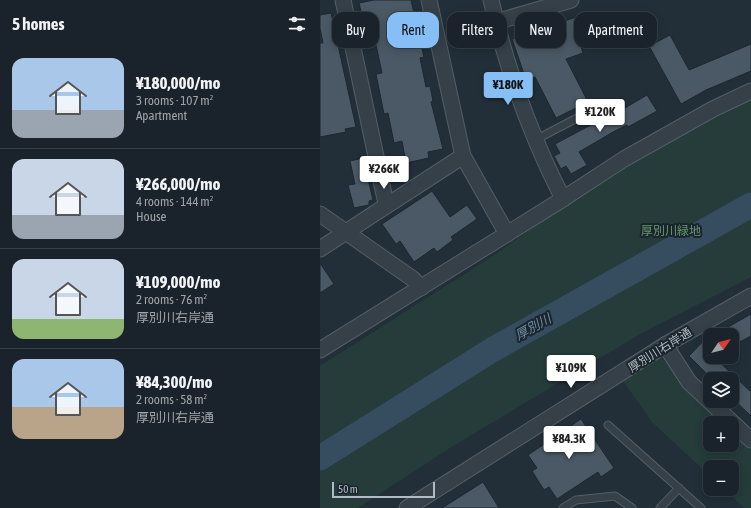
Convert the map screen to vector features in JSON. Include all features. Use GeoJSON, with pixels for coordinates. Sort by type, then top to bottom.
{"type":"FeatureCollection","features":[{"type":"Feature","properties":{"kind":"street"},"geometry":{"type":"LineString","coordinates":[[343,0],[386,204]]}},
{"type":"Feature","properties":{"kind":"street"},"geometry":{"type":"LineString","coordinates":[[429,0],[463,156],[507,234]]}},
{"type":"Feature","properties":{"kind":"street"},"geometry":{"type":"LineString","coordinates":[[491,0],[494,12]]}},
{"type":"Feature","properties":{"kind":"street"},"geometry":{"type":"LineString","coordinates":[[507,19],[571,0]]}},
{"type":"Feature","properties":{"kind":"street"},"geometry":{"type":"LineString","coordinates":[[503,48],[508,69],[541,156],[563,199]]}},
{"type":"Feature","properties":{"kind":"street"},"geometry":{"type":"LineString","coordinates":[[320,350],[563,199],[624,158],[713,109],[751,92]]}},
{"type":"Feature","properties":{"kind":"street"},"geometry":{"type":"LineString","coordinates":[[320,249],[386,204],[463,156]]}},
{"type":"Feature","properties":{"kind":"street"},"geometry":{"type":"LineString","coordinates":[[320,214],[413,279],[421,288]]}},
{"type":"Feature","properties":{"kind":"street","name":"厚別川右岸通"},"geometry":{"type":"LineString","coordinates":[[407,508],[665,345],[751,296]]}},
{"type":"Feature","properties":{"kind":"street"},"geometry":{"type":"LineString","coordinates":[[665,345],[689,382],[751,440]]}},
{"type":"Feature","properties":{"kind":"lane"},"geometry":{"type":"LineString","coordinates":[[535,140],[600,106]]}},
{"type":"Feature","properties":{"kind":"lane"},"geometry":{"type":"LineString","coordinates":[[608,425],[701,508]]}},
{"type":"Feature","properties":{"kind":"lane"},"geometry":{"type":"LineString","coordinates":[[660,508],[679,488]]}},
{"type":"Feature","properties":{"kind":"lane"},"geometry":{"type":"LineString","coordinates":[[563,508],[576,500],[615,496],[632,508]]}},
{"type":"Feature","properties":{"kind":"green space","name":"厚別川緑地"},"geometry":{"type":"Polygon","coordinates":[[[751,100],[751,277],[642,333],[453,446],[358,508],[320,508],[320,366],[493,256],[582,192],[719,114],[751,100]]]}},
{"type":"Feature","properties":{"kind":"green space"},"geometry":{"type":"Polygon","coordinates":[[[658,355],[703,399],[703,408],[712,408],[720,416],[703,416],[703,452],[739,452],[739,435],[751,447],[751,508],[744,508],[731,496],[739,496],[739,460],[703,460],[703,469],[652,422],[621,378],[658,355]]]}},
{"type":"Feature","properties":{"kind":"building"},"geometry":{"type":"Polygon","coordinates":[[[374,0],[411,0],[414,12],[387,12],[387,48],[422,48],[424,57],[420,58],[426,87],[430,86],[433,101],[431,102],[443,149],[428,152],[429,158],[406,163],[402,141],[394,143],[388,113],[384,114],[376,74],[382,73],[377,48],[379,48],[379,12],[361,12],[359,3],[374,0]]]}},
{"type":"Feature","properties":{"kind":"building"},"geometry":{"type":"Polygon","coordinates":[[[331,13],[332,48],[339,48],[356,127],[345,129],[346,132],[320,137],[320,43],[323,43],[320,28],[320,15],[331,13]]]}},
{"type":"Feature","properties":{"kind":"building"},"geometry":{"type":"Polygon","coordinates":[[[574,18],[574,48],[581,48],[583,53],[566,59],[588,102],[556,118],[535,77],[530,79],[529,76],[525,77],[515,48],[566,48],[566,20],[574,18]]]}},
{"type":"Feature","properties":{"kind":"building"},"geometry":{"type":"Polygon","coordinates":[[[670,35],[689,70],[751,44],[751,71],[706,90],[681,104],[650,48],[657,48],[657,42],[670,35]]]}},
{"type":"Feature","properties":{"kind":"building"},"geometry":{"type":"Polygon","coordinates":[[[515,38],[515,48],[512,39],[515,38]]]}},
{"type":"Feature","properties":{"kind":"building"},"geometry":{"type":"Polygon","coordinates":[[[647,95],[657,111],[628,127],[627,125],[613,132],[579,152],[587,165],[571,174],[566,166],[561,169],[554,156],[560,153],[555,144],[600,120],[601,122],[647,95]]]}},
{"type":"Feature","properties":{"kind":"building"},"geometry":{"type":"Polygon","coordinates":[[[363,158],[373,200],[369,201],[369,205],[354,208],[348,185],[355,184],[350,161],[363,158]]]}},
{"type":"Feature","properties":{"kind":"building"},"geometry":{"type":"Polygon","coordinates":[[[432,191],[450,217],[467,205],[477,219],[451,237],[453,240],[437,252],[434,248],[414,262],[400,241],[396,244],[382,224],[432,191]]]}},
{"type":"Feature","properties":{"kind":"building"},"geometry":{"type":"Polygon","coordinates":[[[320,263],[334,284],[320,293],[320,263]]]}},
{"type":"Feature","properties":{"kind":"building"},"geometry":{"type":"Polygon","coordinates":[[[751,314],[751,336],[739,342],[739,328],[726,328],[751,314]]]}},
{"type":"Feature","properties":{"kind":"building"},"geometry":{"type":"Polygon","coordinates":[[[703,341],[703,364],[721,364],[730,372],[705,372],[689,356],[703,341]]]}},
{"type":"Feature","properties":{"kind":"building"},"geometry":{"type":"Polygon","coordinates":[[[739,381],[751,392],[751,416],[739,405],[739,381]]]}},
{"type":"Feature","properties":{"kind":"building"},"geometry":{"type":"Polygon","coordinates":[[[581,419],[614,468],[601,477],[598,472],[557,499],[549,487],[544,490],[532,471],[537,468],[528,455],[581,419]]]}},
{"type":"Feature","properties":{"kind":"building"},"geometry":{"type":"Polygon","coordinates":[[[483,482],[499,508],[442,508],[483,482]]]}},
{"type":"Feature","properties":{"kind":"waterway","name":"厚別川"},"geometry":{"type":"LineString","coordinates":[[320,458],[492,350],[751,205]]}}]}
